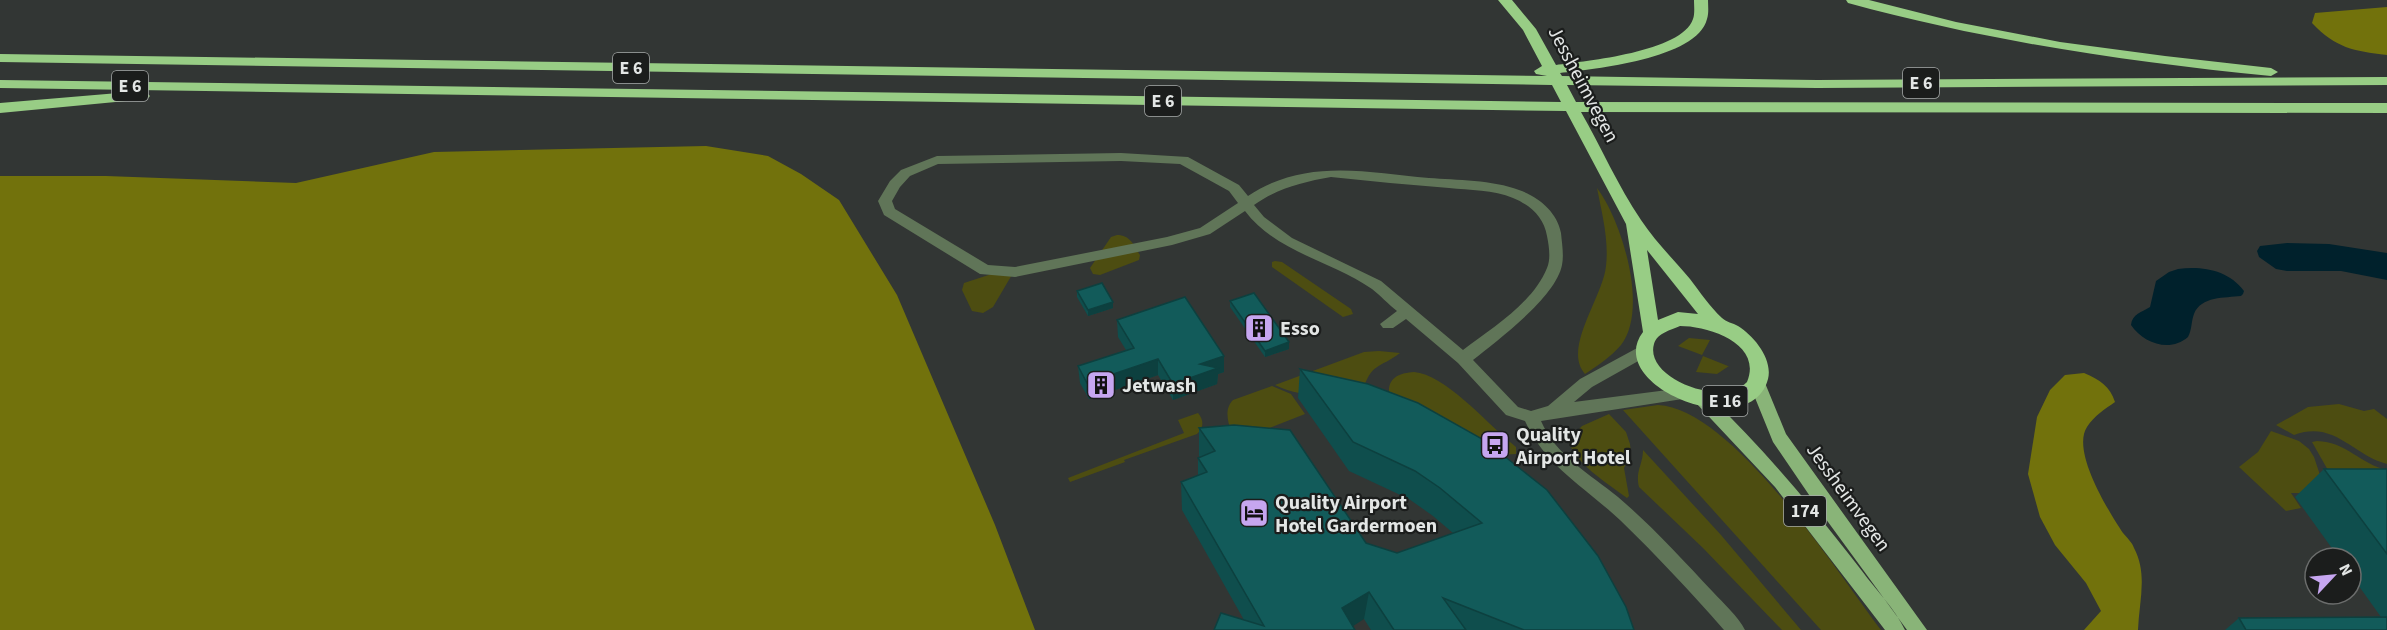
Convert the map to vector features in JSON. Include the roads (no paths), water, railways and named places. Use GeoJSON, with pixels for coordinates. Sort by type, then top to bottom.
{"type":"FeatureCollection","features":[{"type":"Feature","properties":{"kind":"highway","name":"Jessheimvegen"},"geometry":{"type":"LineString","coordinates":[[1505,0],[1529,29],[1634,223],[1716,323]]}},
{"type":"Feature","properties":{"kind":"highway","name":"Jessheimvegen"},"geometry":{"type":"LineString","coordinates":[[1522,0],[1529,29]]}},
{"type":"Feature","properties":{"kind":"highway","name":"E 6"},"geometry":{"type":"LineString","coordinates":[[1468,80],[1650,54],[1692,33],[1702,15],[1701,0]]}},
{"type":"Feature","properties":{"kind":"highway","name":"E 6"},"geometry":{"type":"LineString","coordinates":[[1853,0],[1971,29],[2077,50],[2181,63],[2380,81]]}},
{"type":"Feature","properties":{"kind":"highway"},"geometry":{"type":"LineString","coordinates":[[0,51],[71,59]]}},
{"type":"Feature","properties":{"kind":"highway","name":"E 6"},"geometry":{"type":"LineString","coordinates":[[0,58],[1817,84],[2380,81]]}},
{"type":"Feature","properties":{"kind":"highway","name":"E 6"},"geometry":{"type":"LineString","coordinates":[[0,84],[1594,107],[2387,108]]}},
{"type":"Feature","properties":{"kind":"highway"},"geometry":{"type":"LineString","coordinates":[[0,108],[260,88]]}},
{"type":"Feature","properties":{"kind":"highway","name":"Jessheimvegen"},"geometry":{"type":"LineString","coordinates":[[1634,223],[1651,331]]}},
{"type":"Feature","properties":{"kind":"highway","name":"E 16"},"geometry":{"type":"LineString","coordinates":[[1678,319],[1697,319],[1716,323],[1747,342],[1757,356],[1760,371],[1757,383],[1749,392],[1737,399],[1721,402],[1703,400],[1683,394],[1663,382],[1649,367],[1644,351],[1645,340],[1651,331],[1663,323],[1678,319]]}},
{"type":"Feature","properties":{"kind":"main road","name":"Jessheimvegen"},"geometry":{"type":"LineString","coordinates":[[1757,383],[1779,437],[1826,506],[1918,630]]}},
{"type":"Feature","properties":{"kind":"main road","name":"174"},"geometry":{"type":"LineString","coordinates":[[1703,400],[1734,429],[1784,484],[1896,630]]}},
{"type":"Feature","properties":{"kind":"street"},"geometry":{"type":"LineString","coordinates":[[1463,359],[1517,316],[1539,293],[1555,267],[1556,248],[1553,229],[1547,215],[1535,204],[1515,193],[1494,188],[1331,173],[1285,183],[1265,191],[1246,204],[1205,231],[1167,242],[1015,272],[985,270],[890,212],[885,201],[895,180],[911,169],[937,160],[1121,157],[1183,160],[1234,188],[1246,204],[1259,220],[1287,241],[1376,285],[1463,359],[1512,411],[1532,417],[1553,411],[1608,405],[1642,397],[1683,394]]}},
{"type":"Feature","properties":{"kind":"street"},"geometry":{"type":"LineString","coordinates":[[1388,324],[1407,311]]}},
{"type":"Feature","properties":{"kind":"street"},"geometry":{"type":"LineString","coordinates":[[1553,411],[1586,383],[1644,351]]}},
{"type":"Feature","properties":{"kind":"street"},"geometry":{"type":"LineString","coordinates":[[1532,417],[1538,436],[1554,456],[1623,511],[1686,574],[1736,630]]}},
{"type":"Feature","properties":{"kind":"water"},"geometry":{"type":"Polygon","coordinates":[[[2287,243],[2329,244],[2387,253],[2387,280],[2341,271],[2287,271],[2276,269],[2259,257],[2257,251],[2260,246],[2287,243]]]}},
{"type":"Feature","properties":{"kind":"water"},"geometry":{"type":"Polygon","coordinates":[[[2178,269],[2206,269],[2223,274],[2244,291],[2241,296],[2214,299],[2197,308],[2188,337],[2181,342],[2157,344],[2142,337],[2131,325],[2132,321],[2138,314],[2150,307],[2156,281],[2178,269]]]}},
{"type":"Feature","properties":{"kind":"place","name":"Esso"},"geometry":{"type":"Point","coordinates":[1259,328]}},
{"type":"Feature","properties":{"kind":"place","name":"Jetwash"},"geometry":{"type":"Point","coordinates":[1101,385]}},
{"type":"Feature","properties":{"kind":"place","name":"Quality Airport Hotel"},"geometry":{"type":"Point","coordinates":[1495,445]}},
{"type":"Feature","properties":{"kind":"place","name":"Quality Airport Hotel Gardermoen"},"geometry":{"type":"Point","coordinates":[1254,513]}}]}
